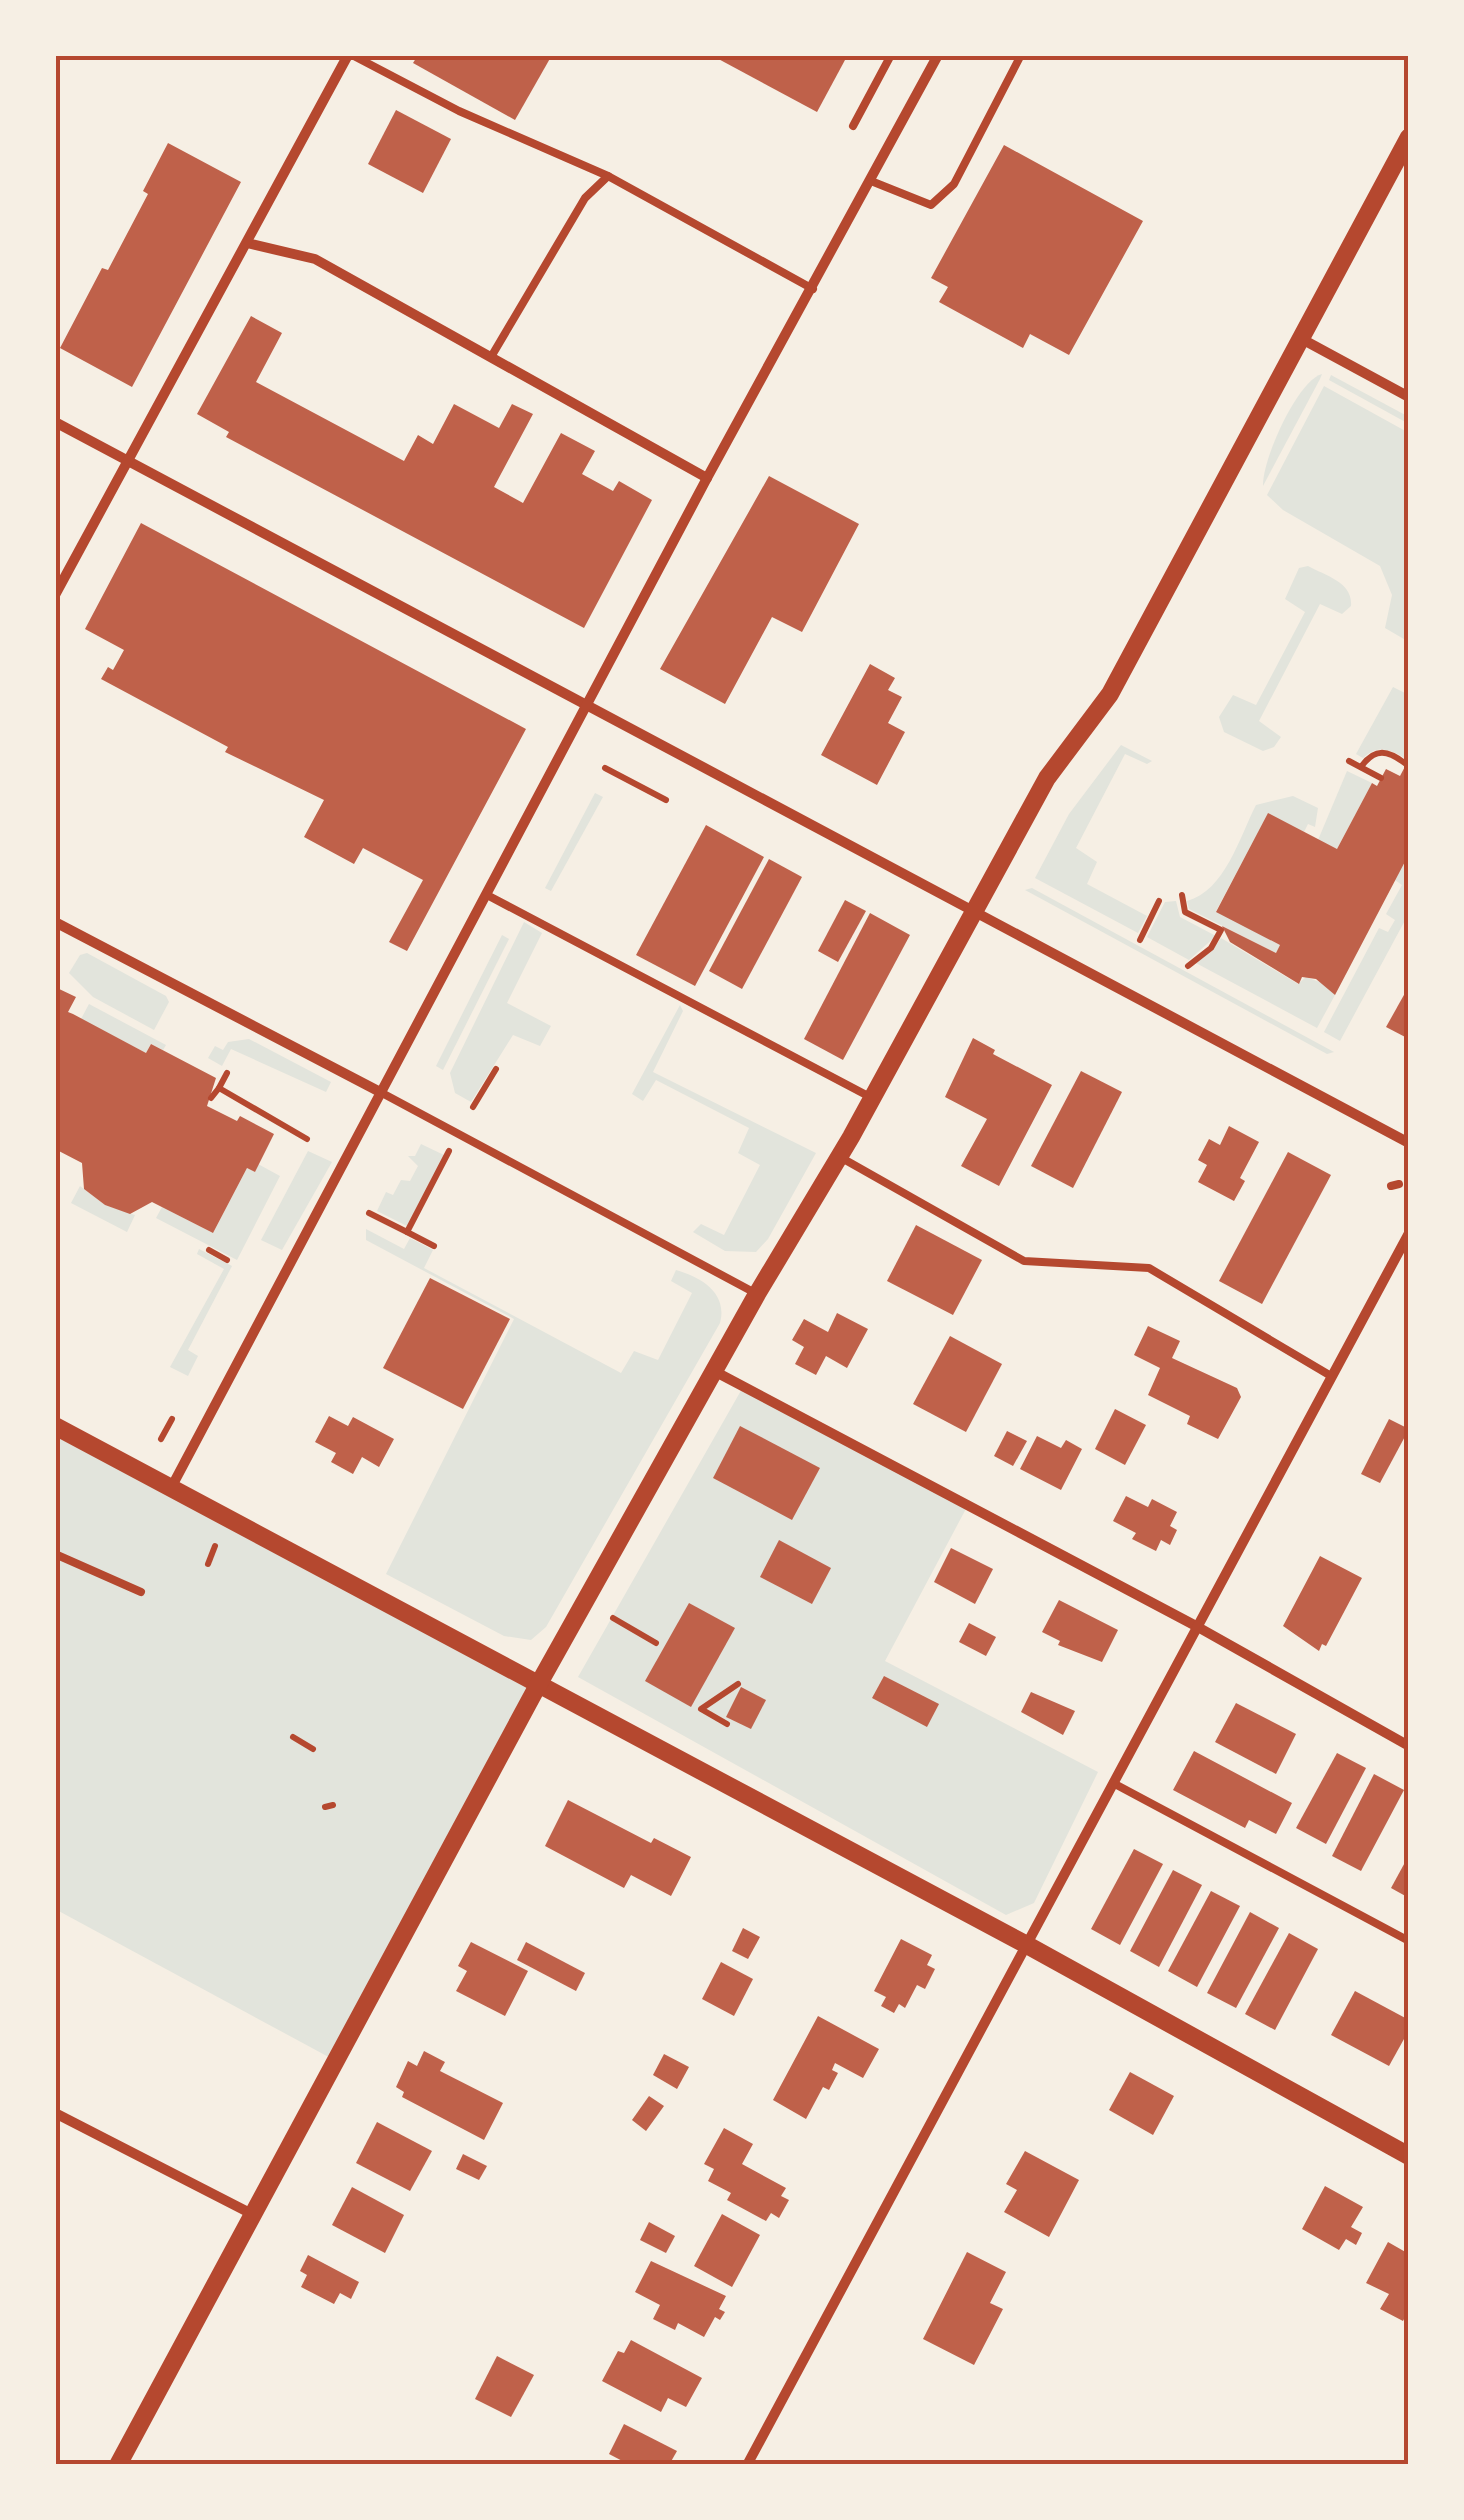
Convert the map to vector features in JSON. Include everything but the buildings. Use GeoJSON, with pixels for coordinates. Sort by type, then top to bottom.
{"type":"FeatureCollection","features":[{"type":"Feature","properties":{"kind":"street"},"geometry":{"type":"LineString","coordinates":[[55,595],[350,55]]}},
{"type":"Feature","properties":{"kind":"street"},"geometry":{"type":"LineString","coordinates":[[171,1488],[708,478],[938,55]]}},
{"type":"Feature","properties":{"kind":"street"},"geometry":{"type":"LineString","coordinates":[[118,2465],[538,1686],[756,1294],[840,1157],[1047,778],[1110,694],[1409,138]]}},
{"type":"Feature","properties":{"kind":"street"},"geometry":{"type":"LineString","coordinates":[[247,244],[315,259],[708,478]]}},
{"type":"Feature","properties":{"kind":"street"},"geometry":{"type":"LineString","coordinates":[[1300,338],[1409,398]]}},
{"type":"Feature","properties":{"kind":"street"},"geometry":{"type":"LineString","coordinates":[[55,422],[1409,1143]]}},
{"type":"Feature","properties":{"kind":"street"},"geometry":{"type":"LineString","coordinates":[[55,922],[382,1094]]}},
{"type":"Feature","properties":{"kind":"street"},"geometry":{"type":"LineString","coordinates":[[747,2465],[1409,1232]]}},
{"type":"Feature","properties":{"kind":"street"},"geometry":{"type":"LineString","coordinates":[[714,1371],[1196,1626],[1409,1746]]}},
{"type":"Feature","properties":{"kind":"street"},"geometry":{"type":"LineString","coordinates":[[55,1426],[1027,1945],[1409,2156]]}},
{"type":"Feature","properties":{"kind":"street"},"geometry":{"type":"LineString","coordinates":[[55,2113],[254,2214]]}},
{"type":"Feature","properties":{"kind":"lane"},"geometry":{"type":"LineString","coordinates":[[350,55],[458,111],[608,176],[813,289]]}},
{"type":"Feature","properties":{"kind":"lane"},"geometry":{"type":"LineString","coordinates":[[870,180],[930,205],[954,184],[1020,55]]}},
{"type":"Feature","properties":{"kind":"lane"},"geometry":{"type":"LineString","coordinates":[[853,126],[889,56]]}},
{"type":"Feature","properties":{"kind":"lane"},"geometry":{"type":"LineString","coordinates":[[491,357],[584,198],[608,176]]}},
{"type":"Feature","properties":{"kind":"lane"},"geometry":{"type":"LineString","coordinates":[[487,895],[872,1098]]}},
{"type":"Feature","properties":{"kind":"lane"},"geometry":{"type":"LineString","coordinates":[[382,1094],[756,1294]]}},
{"type":"Feature","properties":{"kind":"lane"},"geometry":{"type":"LineString","coordinates":[[840,1157],[1024,1260],[1148,1268],[1332,1376]]}},
{"type":"Feature","properties":{"kind":"lane"},"geometry":{"type":"LineString","coordinates":[[55,1554],[141,1592]]}},
{"type":"Feature","properties":{"kind":"lane"},"geometry":{"type":"LineString","coordinates":[[1112,1783],[1409,1941]]}},
{"type":"Feature","properties":{"kind":"path"},"geometry":{"type":"LineString","coordinates":[[1361,767],[1373,753],[1380,752],[1406,764]]}},
{"type":"Feature","properties":{"kind":"path"},"geometry":{"type":"LineString","coordinates":[[1349,761],[1381,778]]}},
{"type":"Feature","properties":{"kind":"path"},"geometry":{"type":"LineString","coordinates":[[605,768],[666,800]]}},
{"type":"Feature","properties":{"kind":"path"},"geometry":{"type":"LineString","coordinates":[[1182,895],[1185,912],[1221,930],[1211,948],[1188,966]]}},
{"type":"Feature","properties":{"kind":"path"},"geometry":{"type":"LineString","coordinates":[[1140,940],[1159,901]]}},
{"type":"Feature","properties":{"kind":"path"},"geometry":{"type":"LineString","coordinates":[[473,1107],[496,1069]]}},
{"type":"Feature","properties":{"kind":"path"},"geometry":{"type":"LineString","coordinates":[[211,1098],[227,1072]]}},
{"type":"Feature","properties":{"kind":"path"},"geometry":{"type":"LineString","coordinates":[[219,1088],[306,1139]]}},
{"type":"Feature","properties":{"kind":"path"},"geometry":{"type":"LineString","coordinates":[[407,1232],[449,1151]]}},
{"type":"Feature","properties":{"kind":"path"},"geometry":{"type":"LineString","coordinates":[[369,1213],[434,1246]]}},
{"type":"Feature","properties":{"kind":"path"},"geometry":{"type":"LineString","coordinates":[[209,1250],[226,1260]]}},
{"type":"Feature","properties":{"kind":"path"},"geometry":{"type":"LineString","coordinates":[[161,1439],[172,1419]]}},
{"type":"Feature","properties":{"kind":"path"},"geometry":{"type":"LineString","coordinates":[[208,1564],[214,1546]]}},
{"type":"Feature","properties":{"kind":"path"},"geometry":{"type":"LineString","coordinates":[[613,1618],[656,1643]]}},
{"type":"Feature","properties":{"kind":"path"},"geometry":{"type":"LineString","coordinates":[[727,1724],[701,1709],[738,1684]]}},
{"type":"Feature","properties":{"kind":"path"},"geometry":{"type":"LineString","coordinates":[[293,1737],[313,1749]]}},
{"type":"Feature","properties":{"kind":"shaded area"},"geometry":{"type":"Polygon","coordinates":[[[1322,374],[1263,486],[1268,459],[1283,423],[1302,391],[1322,374]]]}},
{"type":"Feature","properties":{"kind":"shaded area"},"geometry":{"type":"Polygon","coordinates":[[[1331,375],[1409,417],[1409,424],[1329,380],[1331,375]]]}},
{"type":"Feature","properties":{"kind":"shaded area"},"geometry":{"type":"Polygon","coordinates":[[[1324,386],[1409,433],[1409,642],[1385,628],[1392,595],[1380,566],[1283,510],[1267,495],[1324,386]]]}},
{"type":"Feature","properties":{"kind":"shaded area"},"geometry":{"type":"Polygon","coordinates":[[[1308,566],[1343,585],[1351,606],[1342,614],[1320,604],[1259,721],[1281,737],[1274,747],[1263,751],[1224,732],[1219,717],[1233,695],[1256,705],[1305,612],[1285,599],[1299,568],[1308,566]]]}},
{"type":"Feature","properties":{"kind":"shaded area"},"geometry":{"type":"Polygon","coordinates":[[[1393,687],[1407,694],[1409,691],[1409,761],[1386,750],[1363,758],[1356,754],[1393,687]]]}},
{"type":"Feature","properties":{"kind":"shaded area"},"geometry":{"type":"Polygon","coordinates":[[[1121,745],[1152,761],[1147,764],[1125,754],[1076,848],[1097,862],[1087,884],[1147,916],[1138,933],[1035,878],[1069,814],[1121,745]]]}},
{"type":"Feature","properties":{"kind":"shaded area"},"geometry":{"type":"Polygon","coordinates":[[[1347,771],[1372,783],[1337,849],[1318,840],[1347,771]]]}},
{"type":"Feature","properties":{"kind":"shaded area"},"geometry":{"type":"Polygon","coordinates":[[[595,793],[603,797],[551,891],[545,888],[595,793]]]}},
{"type":"Feature","properties":{"kind":"shaded area"},"geometry":{"type":"Polygon","coordinates":[[[1293,796],[1318,808],[1315,827],[1308,824],[1304,832],[1268,814],[1216,911],[1280,945],[1276,953],[1189,909],[1187,901],[1212,886],[1221,874],[1256,805],[1293,796]]]}},
{"type":"Feature","properties":{"kind":"shaded area"},"geometry":{"type":"Polygon","coordinates":[[[1409,854],[1409,913],[1340,1041],[1324,1032],[1379,928],[1388,932],[1395,920],[1386,914],[1402,885],[1395,880],[1409,854]]]}},
{"type":"Feature","properties":{"kind":"shaded area"},"geometry":{"type":"Polygon","coordinates":[[[1032,888],[1334,1052],[1327,1054],[1025,890],[1032,888]]]}},
{"type":"Feature","properties":{"kind":"shaded area"},"geometry":{"type":"Polygon","coordinates":[[[1176,901],[1180,917],[1216,936],[1189,960],[1147,937],[1165,902],[1176,901]]]}},
{"type":"Feature","properties":{"kind":"shaded area"},"geometry":{"type":"Polygon","coordinates":[[[524,922],[542,933],[507,1003],[551,1026],[540,1046],[513,1035],[471,1102],[455,1093],[450,1073],[524,922]]]}},
{"type":"Feature","properties":{"kind":"shaded area"},"geometry":{"type":"Polygon","coordinates":[[[502,935],[509,939],[443,1070],[436,1066],[502,935]]]}},
{"type":"Feature","properties":{"kind":"shaded area"},"geometry":{"type":"Polygon","coordinates":[[[1221,938],[1298,984],[1306,977],[1325,984],[1335,995],[1317,1028],[1194,962],[1211,952],[1221,938]]]}},
{"type":"Feature","properties":{"kind":"shaded area"},"geometry":{"type":"Polygon","coordinates":[[[87,953],[166,996],[169,1002],[154,1030],[93,997],[69,973],[80,955],[87,953]]]}},
{"type":"Feature","properties":{"kind":"shaded area"},"geometry":{"type":"Polygon","coordinates":[[[89,1004],[166,1045],[163,1050],[151,1044],[146,1053],[81,1019],[89,1004]]]}},
{"type":"Feature","properties":{"kind":"shaded area"},"geometry":{"type":"Polygon","coordinates":[[[680,1005],[683,1011],[653,1072],[816,1153],[768,1239],[756,1252],[725,1251],[693,1232],[701,1224],[724,1235],[760,1165],[738,1153],[749,1128],[656,1080],[643,1101],[632,1094],[680,1005]]]}},
{"type":"Feature","properties":{"kind":"shaded area"},"geometry":{"type":"Polygon","coordinates":[[[249,1039],[331,1082],[326,1092],[231,1049],[222,1066],[208,1058],[215,1046],[223,1050],[228,1042],[249,1039]]]}},
{"type":"Feature","properties":{"kind":"shaded area"},"geometry":{"type":"Polygon","coordinates":[[[421,1144],[444,1155],[407,1226],[377,1211],[386,1192],[393,1195],[401,1180],[410,1181],[418,1166],[408,1156],[415,1156],[421,1144]]]}},
{"type":"Feature","properties":{"kind":"shaded area"},"geometry":{"type":"Polygon","coordinates":[[[308,1151],[332,1162],[282,1250],[261,1240],[308,1151]]]}},
{"type":"Feature","properties":{"kind":"shaded area"},"geometry":{"type":"Polygon","coordinates":[[[258,1164],[280,1176],[237,1260],[156,1218],[162,1207],[213,1233],[247,1168],[255,1172],[258,1164]]]}},
{"type":"Feature","properties":{"kind":"shaded area"},"geometry":{"type":"Polygon","coordinates":[[[80,1186],[105,1205],[135,1215],[127,1232],[71,1203],[80,1186]]]}},
{"type":"Feature","properties":{"kind":"shaded area"},"geometry":{"type":"Polygon","coordinates":[[[366,1229],[404,1249],[410,1238],[433,1250],[424,1268],[621,1373],[634,1351],[658,1360],[692,1293],[671,1281],[676,1270],[703,1282],[720,1303],[720,1323],[546,1627],[531,1640],[504,1636],[386,1574],[514,1319],[366,1240],[366,1229]]]}},
{"type":"Feature","properties":{"kind":"shaded area"},"geometry":{"type":"Polygon","coordinates":[[[199,1249],[232,1266],[188,1350],[198,1356],[188,1376],[170,1367],[224,1269],[197,1254],[199,1249]]]}},
{"type":"Feature","properties":{"kind":"shaded area"},"geometry":{"type":"Polygon","coordinates":[[[743,1387],[968,1505],[885,1661],[1098,1772],[1034,1903],[1006,1915],[578,1677],[743,1387]]]}},
{"type":"Feature","properties":{"kind":"shaded area"},"geometry":{"type":"Polygon","coordinates":[[[55,1426],[537,1687],[336,2061],[55,1909],[55,1426]]]}}]}
